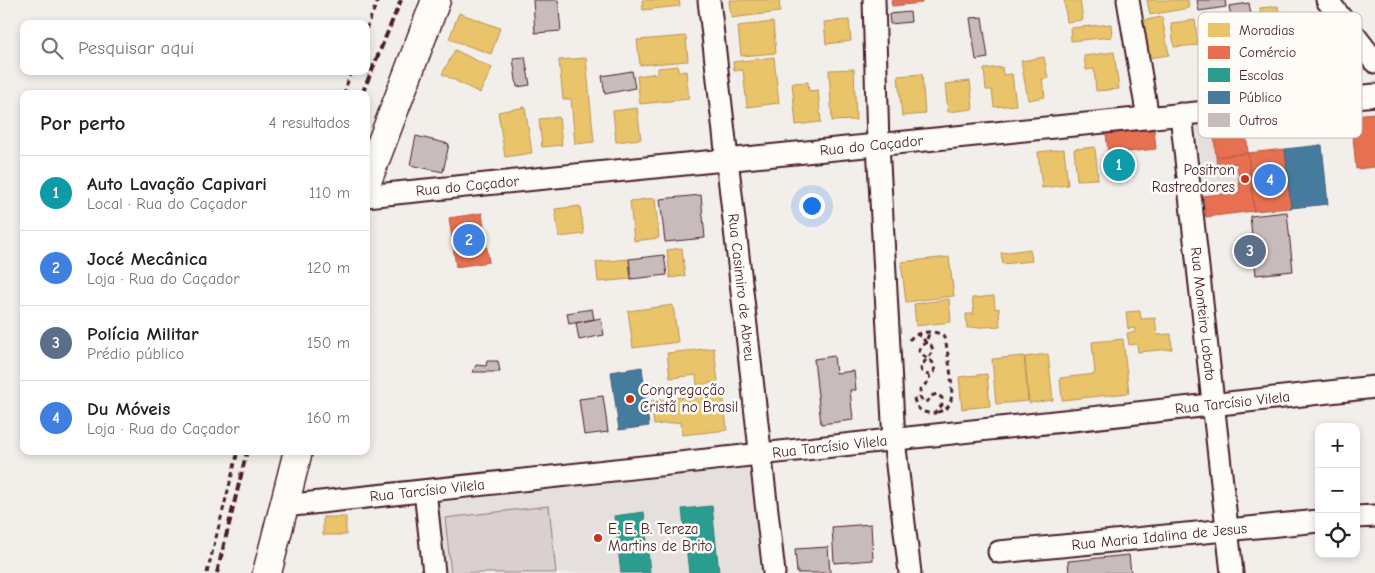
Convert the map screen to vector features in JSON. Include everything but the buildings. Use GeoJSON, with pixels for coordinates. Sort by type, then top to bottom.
{"type":"FeatureCollection","features":[{"type":"Feature","properties":{"kind":"main road"},"geometry":{"type":"LineString","coordinates":[[370,173],[436,0]]}},
{"type":"Feature","properties":{"kind":"main road"},"geometry":{"type":"LineString","coordinates":[[267,573],[297,455]]}},
{"type":"Feature","properties":{"kind":"street","name":"Rua Casimiro de Abreu"},"geometry":{"type":"LineString","coordinates":[[709,0],[774,573]]}},
{"type":"Feature","properties":{"kind":"street"},"geometry":{"type":"LineString","coordinates":[[874,0],[878,144],[894,440],[910,573]]}},
{"type":"Feature","properties":{"kind":"street"},"geometry":{"type":"LineString","coordinates":[[1128,0],[1148,118]]}},
{"type":"Feature","properties":{"kind":"street"},"geometry":{"type":"LineString","coordinates":[[1327,0],[1336,12]]}},
{"type":"Feature","properties":{"kind":"street"},"geometry":{"type":"LineString","coordinates":[[1362,45],[1375,62]]}},
{"type":"Feature","properties":{"kind":"street","name":"Rua do Caçador"},"geometry":{"type":"LineString","coordinates":[[1362,96],[1375,95]]}},
{"type":"Feature","properties":{"kind":"street","name":"Rua do Caçador"},"geometry":{"type":"LineString","coordinates":[[370,196],[1198,112]]}},
{"type":"Feature","properties":{"kind":"street","name":"Rua Monteiro Lobato"},"geometry":{"type":"LineString","coordinates":[[1181,114],[1232,573]]}},
{"type":"Feature","properties":{"kind":"street","name":"Rua Tarcísio Vilela"},"geometry":{"type":"LineString","coordinates":[[284,506],[1375,387]]}},
{"type":"Feature","properties":{"kind":"street"},"geometry":{"type":"LineString","coordinates":[[425,491],[434,573]]}},
{"type":"Feature","properties":{"kind":"street"},"geometry":{"type":"LineString","coordinates":[[1360,518],[1375,516]]}},
{"type":"Feature","properties":{"kind":"street","name":"Rua Maria Idalina de Jesus"},"geometry":{"type":"LineString","coordinates":[[1000,552],[1315,521]]}},
{"type":"Feature","properties":{"kind":"path"},"geometry":{"type":"LineString","coordinates":[[370,20],[378,0]]}},
{"type":"Feature","properties":{"kind":"path"},"geometry":{"type":"LineString","coordinates":[[345,90],[350,75]]}},
{"type":"Feature","properties":{"kind":"path"},"geometry":{"type":"LineString","coordinates":[[933,332],[928,336],[926,343],[920,346],[919,351],[922,356],[933,362],[936,366],[934,372],[930,375],[930,380],[920,389],[920,397],[923,402],[928,401],[931,396],[937,394],[942,398],[942,405],[935,413]]}},
{"type":"Feature","properties":{"kind":"path"},"geometry":{"type":"LineString","coordinates":[[907,346],[909,339],[915,334],[933,332],[943,336],[946,343],[952,393],[950,403],[945,410],[935,413],[921,412],[915,406],[913,389]]}},
{"type":"Feature","properties":{"kind":"path"},"geometry":{"type":"LineString","coordinates":[[915,334],[922,337],[934,350],[932,356],[921,365],[925,374],[930,375]]}},
{"type":"Feature","properties":{"kind":"path"},"geometry":{"type":"LineString","coordinates":[[207,573],[237,455]]}},
{"type":"Feature","properties":{"kind":"shaded area"},"geometry":{"type":"Polygon","coordinates":[[[1196,124],[1198,124],[1198,138],[1247,138],[1254,211],[1206,217],[1196,124]]]}},
{"type":"Feature","properties":{"kind":"shaded area","name":"E. E. B. Tereza Martins de Brito"},"geometry":{"type":"Polygon","coordinates":[[[749,468],[761,573],[444,573],[436,503],[749,468]]]}},
{"type":"Feature","properties":{"kind":"shaded area"},"geometry":{"type":"Polygon","coordinates":[[[549,506],[556,573],[451,573],[445,518],[549,506]]]}},
{"type":"Feature","properties":{"kind":"railway"},"geometry":{"type":"LineString","coordinates":[[370,75],[401,0]]}},
{"type":"Feature","properties":{"kind":"railway"},"geometry":{"type":"LineString","coordinates":[[364,90],[370,75]]}},
{"type":"Feature","properties":{"kind":"railway"},"geometry":{"type":"LineString","coordinates":[[217,573],[246,455]]}},
{"type":"Feature","properties":{"kind":"place","name":"Auto Lavação Capivari"},"geometry":{"type":"Point","coordinates":[1119,165]}},
{"type":"Feature","properties":{"kind":"place","name":"Positron Rastreadores"},"geometry":{"type":"Point","coordinates":[1245,179]}},
{"type":"Feature","properties":{"kind":"place","name":"Du Móveis"},"geometry":{"type":"Point","coordinates":[1270,180]}},
{"type":"Feature","properties":{"kind":"place","name":"Jocé Mecânica"},"geometry":{"type":"Point","coordinates":[469,240]}},
{"type":"Feature","properties":{"kind":"place","name":"Polícia Militar"},"geometry":{"type":"Point","coordinates":[1250,251]}},
{"type":"Feature","properties":{"kind":"place","name":"Congregação Cristã no Brasil"},"geometry":{"type":"Point","coordinates":[630,399]}},
{"type":"Feature","properties":{"kind":"place","name":"E. E. B. Tereza Martins de Brito"},"geometry":{"type":"Point","coordinates":[598,538]}}]}
